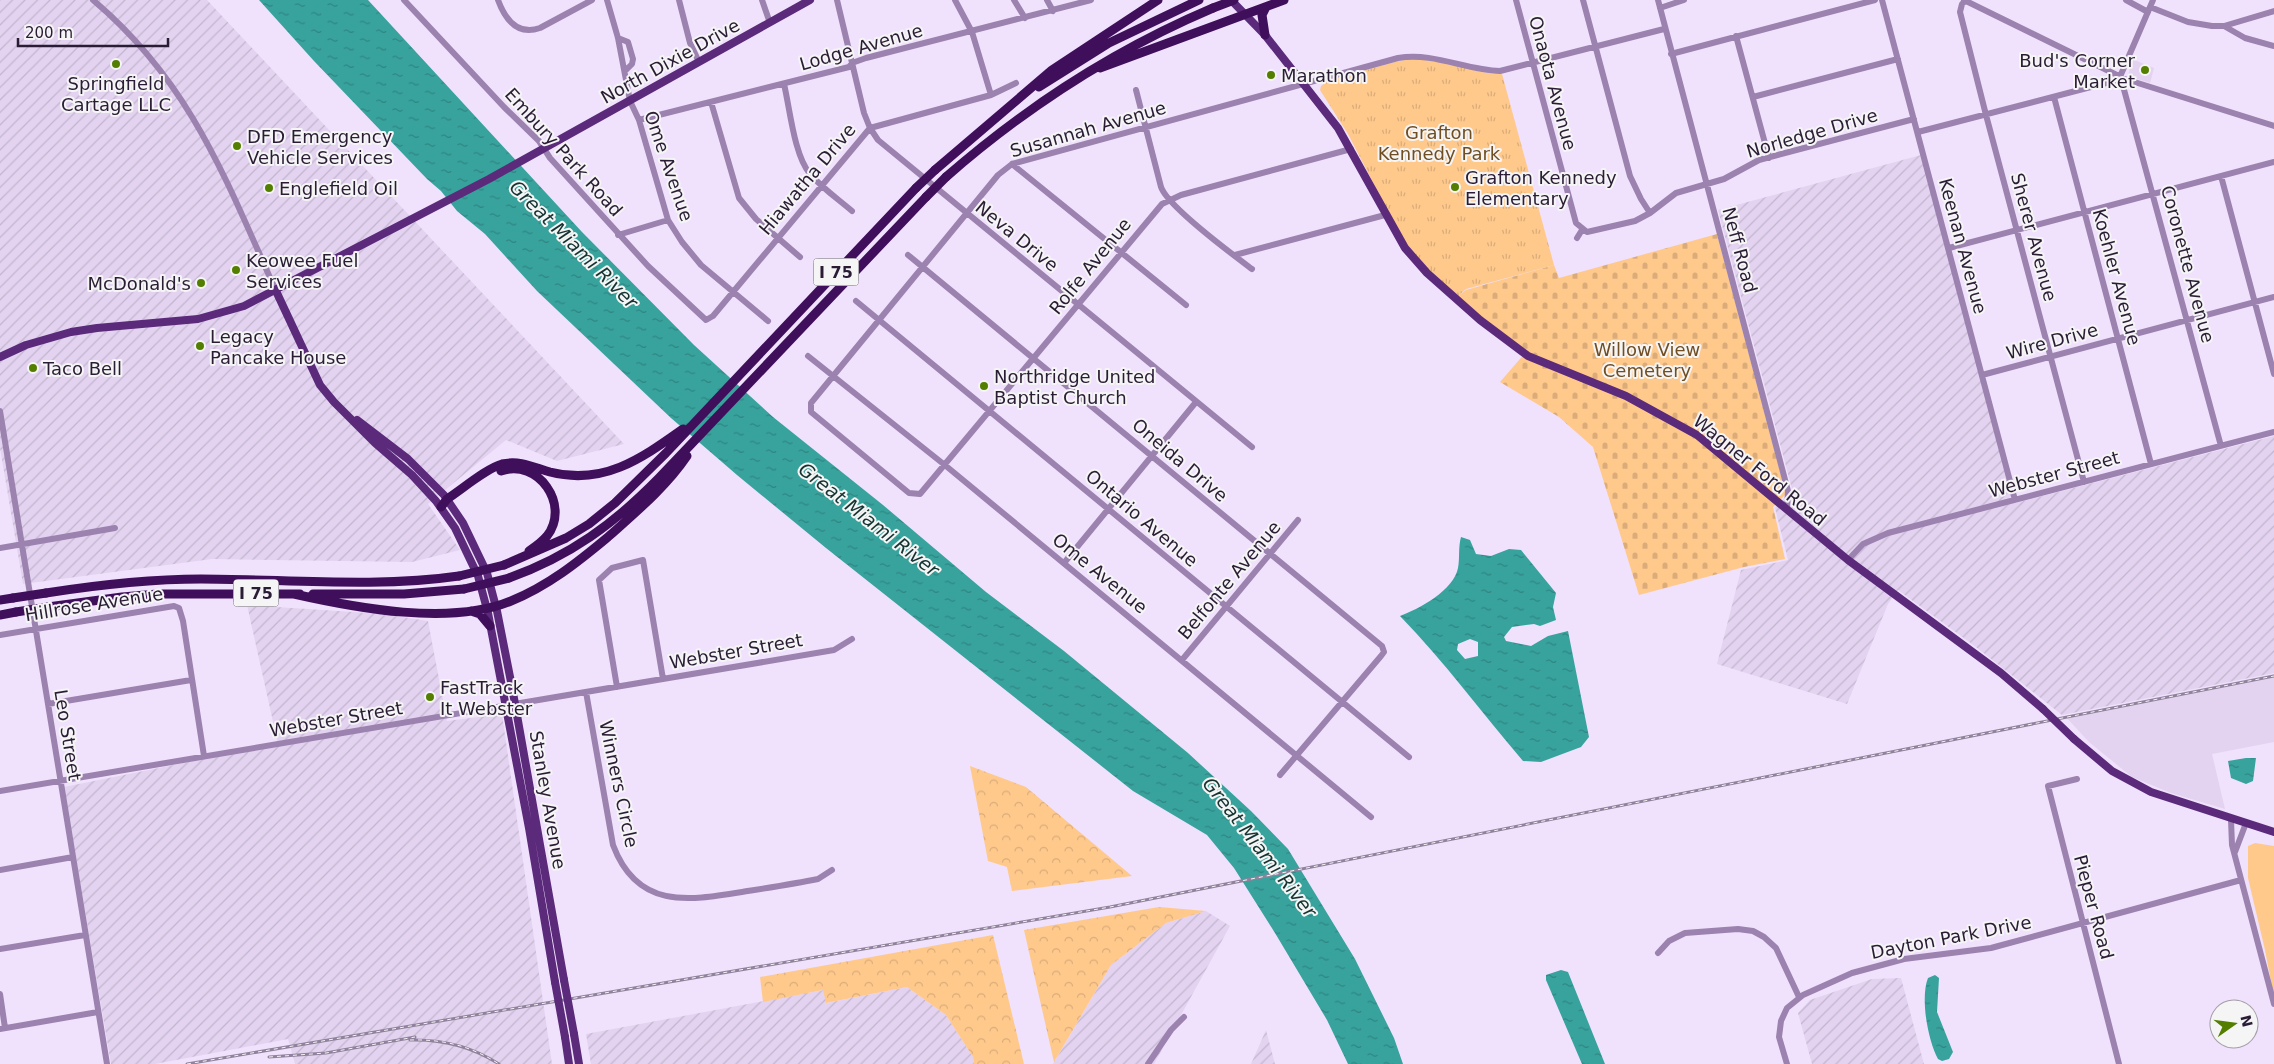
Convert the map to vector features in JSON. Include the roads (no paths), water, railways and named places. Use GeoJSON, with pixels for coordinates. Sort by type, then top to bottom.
{"type":"FeatureCollection","features":[{"type":"Feature","properties":{"kind":"highway"},"geometry":{"type":"LineString","coordinates":[[1000,114],[1052,70],[1158,0]]}},
{"type":"Feature","properties":{"kind":"highway","name":"I 75"},"geometry":{"type":"LineString","coordinates":[[0,600],[104,584],[164,580],[402,580],[459,576],[504,565],[566,538],[589,524],[615,503],[666,453],[916,188],[1000,114],[1061,72],[1109,43],[1199,0]]}},
{"type":"Feature","properties":{"kind":"highway","name":"I 75"},"geometry":{"type":"LineString","coordinates":[[0,615],[122,596],[158,594],[404,594],[464,589],[509,578],[558,558],[592,536],[631,506],[677,464],[701,434],[946,177],[1024,113],[1093,70],[1139,42],[1233,0]]}},
{"type":"Feature","properties":{"kind":"highway"},"geometry":{"type":"LineString","coordinates":[[1093,70],[1110,66],[1134,55],[1284,0]]}},
{"type":"Feature","properties":{"kind":"highway"},"geometry":{"type":"LineString","coordinates":[[1265,35],[1262,15],[1266,7]]}},
{"type":"Feature","properties":{"kind":"highway"},"geometry":{"type":"LineString","coordinates":[[441,507],[499,465],[511,462],[530,464],[550,472],[572,475],[590,475],[623,467],[656,449],[700,417]]}},
{"type":"Feature","properties":{"kind":"highway"},"geometry":{"type":"LineString","coordinates":[[294,594],[423,614],[468,611],[491,607],[527,594],[565,572],[628,520],[677,464]]}},
{"type":"Feature","properties":{"kind":"highway"},"geometry":{"type":"LineString","coordinates":[[449,501],[492,474],[507,469],[519,468],[532,473],[544,482],[554,502],[553,524],[548,535],[517,560]]}},
{"type":"Feature","properties":{"kind":"highway"},"geometry":{"type":"LineString","coordinates":[[468,611],[480,614],[490,626]]}},
{"type":"Feature","properties":{"kind":"main road","name":"North Dixie Drive"},"geometry":{"type":"LineString","coordinates":[[0,357],[32,342],[80,330],[214,316],[244,306],[490,178],[810,0]]}},
{"type":"Feature","properties":{"kind":"main road","name":"Wagner Ford Road"},"geometry":{"type":"LineString","coordinates":[[1233,0],[1265,35],[1338,128],[1401,243],[1427,273],[1515,349],[1539,362],[1626,396],[1678,423],[1718,452],[1848,560],[2001,673],[2100,762],[2134,784],[2168,799],[2274,832]]}},
{"type":"Feature","properties":{"kind":"main road","name":"Stanley Avenue"},"geometry":{"type":"LineString","coordinates":[[276,291],[316,378],[334,402],[375,443],[412,475],[441,507],[471,558],[491,607],[490,626],[506,705],[569,1064]]}},
{"type":"Feature","properties":{"kind":"main road","name":"Stanley Avenue"},"geometry":{"type":"LineString","coordinates":[[351,417],[365,424],[408,459],[449,501],[479,554],[515,704],[579,1064]]}},
{"type":"Feature","properties":{"kind":"street","name":"Stanley Avenue"},"geometry":{"type":"LineString","coordinates":[[93,0],[148,54],[191,112],[218,162],[276,291]]}},
{"type":"Feature","properties":{"kind":"street","name":"Embury Park Road"},"geometry":{"type":"LineString","coordinates":[[404,0],[544,148],[550,158],[618,235],[667,286],[706,320]]}},
{"type":"Feature","properties":{"kind":"street"},"geometry":{"type":"LineString","coordinates":[[498,0],[510,23],[530,30],[540,28],[592,0]]}},
{"type":"Feature","properties":{"kind":"street"},"geometry":{"type":"LineString","coordinates":[[607,0],[626,70]]}},
{"type":"Feature","properties":{"kind":"street"},"geometry":{"type":"LineString","coordinates":[[678,0],[690,43],[699,62]]}},
{"type":"Feature","properties":{"kind":"street"},"geometry":{"type":"LineString","coordinates":[[762,0],[770,23]]}},
{"type":"Feature","properties":{"kind":"street","name":"Neva Drive"},"geometry":{"type":"LineString","coordinates":[[837,0],[870,128],[878,140],[1252,447]]}},
{"type":"Feature","properties":{"kind":"street"},"geometry":{"type":"LineString","coordinates":[[955,0],[972,32],[990,95]]}},
{"type":"Feature","properties":{"kind":"street"},"geometry":{"type":"LineString","coordinates":[[1014,0],[1025,18]]}},
{"type":"Feature","properties":{"kind":"street"},"geometry":{"type":"LineString","coordinates":[[1047,0],[1053,11]]}},
{"type":"Feature","properties":{"kind":"street","name":"Lodge Avenue"},"geometry":{"type":"LineString","coordinates":[[639,120],[849,67],[852,63],[1053,11],[1077,2],[1091,0]]}},
{"type":"Feature","properties":{"kind":"street","name":"Onaota Avenue"},"geometry":{"type":"LineString","coordinates":[[1516,0],[1576,223],[1582,230]]}},
{"type":"Feature","properties":{"kind":"street"},"geometry":{"type":"LineString","coordinates":[[1583,0],[1630,176],[1650,213]]}},
{"type":"Feature","properties":{"kind":"street","name":"Neff Road"},"geometry":{"type":"LineString","coordinates":[[1658,0],[1664,29],[1788,491],[1786,509]]}},
{"type":"Feature","properties":{"kind":"street"},"geometry":{"type":"LineString","coordinates":[[1660,8],[1684,0]]}},
{"type":"Feature","properties":{"kind":"street"},"geometry":{"type":"LineString","coordinates":[[1671,54],[1875,0]]}},
{"type":"Feature","properties":{"kind":"street","name":"Keenan Avenue"},"geometry":{"type":"LineString","coordinates":[[1882,0],[2015,500]]}},
{"type":"Feature","properties":{"kind":"street"},"geometry":{"type":"LineString","coordinates":[[1965,0],[2122,82],[2274,126]]}},
{"type":"Feature","properties":{"kind":"street","name":"Sherer Avenue"},"geometry":{"type":"LineString","coordinates":[[1965,0],[1960,12],[2084,482]]}},
{"type":"Feature","properties":{"kind":"street"},"geometry":{"type":"LineString","coordinates":[[2126,0],[2188,22],[2212,26],[2224,26],[2274,11]]}},
{"type":"Feature","properties":{"kind":"street"},"geometry":{"type":"LineString","coordinates":[[2122,82],[2125,69],[2153,0]]}},
{"type":"Feature","properties":{"kind":"street"},"geometry":{"type":"LineString","coordinates":[[2224,26],[2245,38],[2274,46]]}},
{"type":"Feature","properties":{"kind":"street","name":"Susannah Avenue"},"geometry":{"type":"LineString","coordinates":[[913,495],[898,485],[812,414],[810,409],[811,403],[998,175],[1012,164],[1407,56],[1434,57],[1490,71],[1500,71],[1664,29]]}},
{"type":"Feature","properties":{"kind":"street"},"geometry":{"type":"LineString","coordinates":[[1736,36],[1769,158]]}},
{"type":"Feature","properties":{"kind":"street"},"geometry":{"type":"LineString","coordinates":[[618,38],[628,42],[632,51],[632,64],[626,70]]}},
{"type":"Feature","properties":{"kind":"street"},"geometry":{"type":"LineString","coordinates":[[1753,97],[1898,59]]}},
{"type":"Feature","properties":{"kind":"street","name":"Ome Avenue"},"geometry":{"type":"LineString","coordinates":[[626,70],[630,101],[639,120],[668,220],[689,252],[707,270],[768,321]]}},
{"type":"Feature","properties":{"kind":"street"},"geometry":{"type":"LineString","coordinates":[[1918,132],[2054,97],[2122,82]]}},
{"type":"Feature","properties":{"kind":"street","name":"Coronette Avenue"},"geometry":{"type":"LineString","coordinates":[[2122,82],[2221,446]]}},
{"type":"Feature","properties":{"kind":"street","name":"Hiawatha Drive"},"geometry":{"type":"LineString","coordinates":[[706,320],[713,316],[821,184],[870,128],[990,95],[1016,83]]}},
{"type":"Feature","properties":{"kind":"street"},"geometry":{"type":"LineString","coordinates":[[784,84],[802,161],[810,174],[852,210]]}},
{"type":"Feature","properties":{"kind":"street"},"geometry":{"type":"LineString","coordinates":[[1136,90],[1160,187],[1168,200],[1252,269]]}},
{"type":"Feature","properties":{"kind":"street","name":"Koehler Avenue"},"geometry":{"type":"LineString","coordinates":[[2054,97],[2151,464]]}},
{"type":"Feature","properties":{"kind":"street"},"geometry":{"type":"LineString","coordinates":[[712,102],[740,198],[752,215],[800,257]]}},
{"type":"Feature","properties":{"kind":"street","name":"Norledge Drive"},"geometry":{"type":"LineString","coordinates":[[1582,230],[1591,232],[1635,221],[1650,213],[1676,193],[1724,179],[1748,165],[1769,158],[1914,120]]}},
{"type":"Feature","properties":{"kind":"street","name":"Rolfe Avenue"},"geometry":{"type":"LineString","coordinates":[[913,495],[921,493],[946,466],[1158,207],[1168,200],[1351,150]]}},
{"type":"Feature","properties":{"kind":"street"},"geometry":{"type":"LineString","coordinates":[[1949,248],[2274,162]]}},
{"type":"Feature","properties":{"kind":"street"},"geometry":{"type":"LineString","coordinates":[[1012,164],[1186,305]]}},
{"type":"Feature","properties":{"kind":"street"},"geometry":{"type":"LineString","coordinates":[[2222,176],[2274,374]]}},
{"type":"Feature","properties":{"kind":"street"},"geometry":{"type":"LineString","coordinates":[[1234,255],[1385,216]]}},
{"type":"Feature","properties":{"kind":"street"},"geometry":{"type":"LineString","coordinates":[[618,235],[668,220]]}},
{"type":"Feature","properties":{"kind":"street"},"geometry":{"type":"LineString","coordinates":[[1577,238],[1582,230]]}},
{"type":"Feature","properties":{"kind":"street","name":"Oneida Drive"},"geometry":{"type":"LineString","coordinates":[[908,255],[1379,644],[1384,652],[1341,702]]}},
{"type":"Feature","properties":{"kind":"street","name":"Wire Drive"},"geometry":{"type":"LineString","coordinates":[[1982,375],[2274,297]]}},
{"type":"Feature","properties":{"kind":"street","name":"Ontario Avenue"},"geometry":{"type":"LineString","coordinates":[[856,300],[989,413],[1409,758]]}},
{"type":"Feature","properties":{"kind":"street","name":"Ome Avenue"},"geometry":{"type":"LineString","coordinates":[[808,356],[946,466],[1371,817]]}},
{"type":"Feature","properties":{"kind":"street"},"geometry":{"type":"LineString","coordinates":[[1064,563],[1107,508],[1152,457],[1196,402]]}},
{"type":"Feature","properties":{"kind":"street","name":"Leo Street"},"geometry":{"type":"LineString","coordinates":[[0,411],[107,1064]]}},
{"type":"Feature","properties":{"kind":"street","name":"Webster Street"},"geometry":{"type":"LineString","coordinates":[[1848,560],[1863,544],[1882,536],[2274,432]]}},
{"type":"Feature","properties":{"kind":"street","name":"Belfonte Avenue"},"geometry":{"type":"LineString","coordinates":[[1182,660],[1298,520]]}},
{"type":"Feature","properties":{"kind":"street"},"geometry":{"type":"LineString","coordinates":[[0,548],[115,528]]}},
{"type":"Feature","properties":{"kind":"street"},"geometry":{"type":"LineString","coordinates":[[617,687],[599,580],[612,568],[643,560],[663,679]]}},
{"type":"Feature","properties":{"kind":"street","name":"Hillrose Avenue"},"geometry":{"type":"LineString","coordinates":[[0,635],[174,606],[178,608],[183,621],[191,680]]}},
{"type":"Feature","properties":{"kind":"street","name":"Webster Street"},"geometry":{"type":"LineString","coordinates":[[0,791],[834,650],[852,639]]}},
{"type":"Feature","properties":{"kind":"street"},"geometry":{"type":"LineString","coordinates":[[48,704],[191,680],[204,756]]}},
{"type":"Feature","properties":{"kind":"street","name":"Winners Circle"},"geometry":{"type":"LineString","coordinates":[[586,692],[613,846],[627,871],[640,884],[665,896],[698,900],[818,879],[832,870]]}},
{"type":"Feature","properties":{"kind":"street"},"geometry":{"type":"LineString","coordinates":[[1280,774],[1341,702]]}},
{"type":"Feature","properties":{"kind":"street","name":"Pieper Road"},"geometry":{"type":"LineString","coordinates":[[2077,779],[2048,786],[2119,1064]]}},
{"type":"Feature","properties":{"kind":"street"},"geometry":{"type":"LineString","coordinates":[[2232,820],[2231,838],[2274,1004]]}},
{"type":"Feature","properties":{"kind":"street"},"geometry":{"type":"LineString","coordinates":[[2235,852],[2246,824]]}},
{"type":"Feature","properties":{"kind":"street"},"geometry":{"type":"LineString","coordinates":[[0,870],[73,857]]}},
{"type":"Feature","properties":{"kind":"street","name":"Dayton Park Drive"},"geometry":{"type":"LineString","coordinates":[[1787,1064],[1780,1043],[1779,1029],[1784,1014],[1799,997],[1852,973],[1904,959],[1991,948],[2083,925],[2241,880]]}},
{"type":"Feature","properties":{"kind":"street"},"geometry":{"type":"LineString","coordinates":[[1658,953],[1669,941],[1685,932],[1738,929],[1753,931],[1764,937],[1776,948],[1799,997]]}},
{"type":"Feature","properties":{"kind":"street"},"geometry":{"type":"LineString","coordinates":[[0,949],[85,935]]}},
{"type":"Feature","properties":{"kind":"street"},"geometry":{"type":"LineString","coordinates":[[0,994],[3,1029],[98,1012]]}},
{"type":"Feature","properties":{"kind":"street"},"geometry":{"type":"LineString","coordinates":[[1148,1064],[1171,1030],[1184,1017]]}},
{"type":"Feature","properties":{"kind":"water","name":"Great Miami River"},"geometry":{"type":"Polygon","coordinates":[[[259,0],[368,0],[582,232],[694,345],[773,417],[883,505],[986,592],[1064,651],[1188,753],[1251,811],[1288,849],[1355,959],[1394,1038],[1403,1064],[1348,1064],[1327,1020],[1275,933],[1234,868],[1207,835],[1133,791],[826,548],[671,418],[537,291],[485,234],[457,211],[441,191],[427,179],[314,61],[259,0]]]}},
{"type":"Feature","properties":{"kind":"water"},"geometry":{"type":"Polygon","coordinates":[[[1461,537],[1470,540],[1476,554],[1491,556],[1509,549],[1521,550],[1556,593],[1553,607],[1556,620],[1540,626],[1534,624],[1512,627],[1504,637],[1506,641],[1531,646],[1548,636],[1568,631],[1589,737],[1581,747],[1541,762],[1523,761],[1447,669],[1400,616],[1426,604],[1450,584],[1458,568],[1461,537]],[[1470,639],[1458,644],[1457,650],[1465,659],[1478,656],[1478,642],[1470,639]]]}},
{"type":"Feature","properties":{"kind":"water"},"geometry":{"type":"Polygon","coordinates":[[[2256,758],[2253,781],[2246,784],[2231,778],[2228,761],[2256,758]]]}},
{"type":"Feature","properties":{"kind":"water"},"geometry":{"type":"Polygon","coordinates":[[[1561,970],[1568,972],[1605,1064],[1582,1064],[1546,980],[1546,975],[1561,970]]]}},
{"type":"Feature","properties":{"kind":"water"},"geometry":{"type":"Polygon","coordinates":[[[1935,975],[1939,978],[1937,1012],[1953,1052],[1949,1059],[1942,1061],[1938,1059],[1931,1042],[1925,1008],[1928,978],[1935,975]]]}},
{"type":"Feature","properties":{"kind":"railway"},"geometry":{"type":"LineString","coordinates":[[187,1064],[1110,907],[2274,676]]}},
{"type":"Feature","properties":{"kind":"railway"},"geometry":{"type":"LineString","coordinates":[[269,1057],[326,1053],[415,1037]]}},
{"type":"Feature","properties":{"kind":"railway"},"geometry":{"type":"LineString","coordinates":[[410,1040],[445,1042],[467,1048],[499,1064]]}},
{"type":"Feature","properties":{"kind":"place","name":"Springfield Cartage LLC"},"geometry":{"type":"Point","coordinates":[116,64]}},
{"type":"Feature","properties":{"kind":"place","name":"Bud's Corner Market"},"geometry":{"type":"Point","coordinates":[2145,70]}},
{"type":"Feature","properties":{"kind":"place","name":"Marathon"},"geometry":{"type":"Point","coordinates":[1271,75]}},
{"type":"Feature","properties":{"kind":"place","name":"DFD Emergency Vehicle Services"},"geometry":{"type":"Point","coordinates":[237,146]}},
{"type":"Feature","properties":{"kind":"place","name":"Grafton Kennedy Elementary"},"geometry":{"type":"Point","coordinates":[1455,187]}},
{"type":"Feature","properties":{"kind":"place","name":"Englefield Oil"},"geometry":{"type":"Point","coordinates":[269,188]}},
{"type":"Feature","properties":{"kind":"place","name":"Keowee Fuel Services"},"geometry":{"type":"Point","coordinates":[236,270]}},
{"type":"Feature","properties":{"kind":"place","name":"McDonald's"},"geometry":{"type":"Point","coordinates":[201,283]}},
{"type":"Feature","properties":{"kind":"place","name":"Legacy Pancake House"},"geometry":{"type":"Point","coordinates":[200,346]}},
{"type":"Feature","properties":{"kind":"place","name":"Taco Bell"},"geometry":{"type":"Point","coordinates":[33,368]}},
{"type":"Feature","properties":{"kind":"place","name":"Northridge United Baptist Church"},"geometry":{"type":"Point","coordinates":[984,386]}},
{"type":"Feature","properties":{"kind":"place","name":"FastTrack It Webster"},"geometry":{"type":"Point","coordinates":[430,697]}},
{"type":"Feature","properties":{"kind":"park label","name":"Grafton Kennedy Park"},"geometry":{"type":"Point","coordinates":[1439,142]}},
{"type":"Feature","properties":{"kind":"park label","name":"Willow View Cemetery"},"geometry":{"type":"Point","coordinates":[1647,359]}}]}
